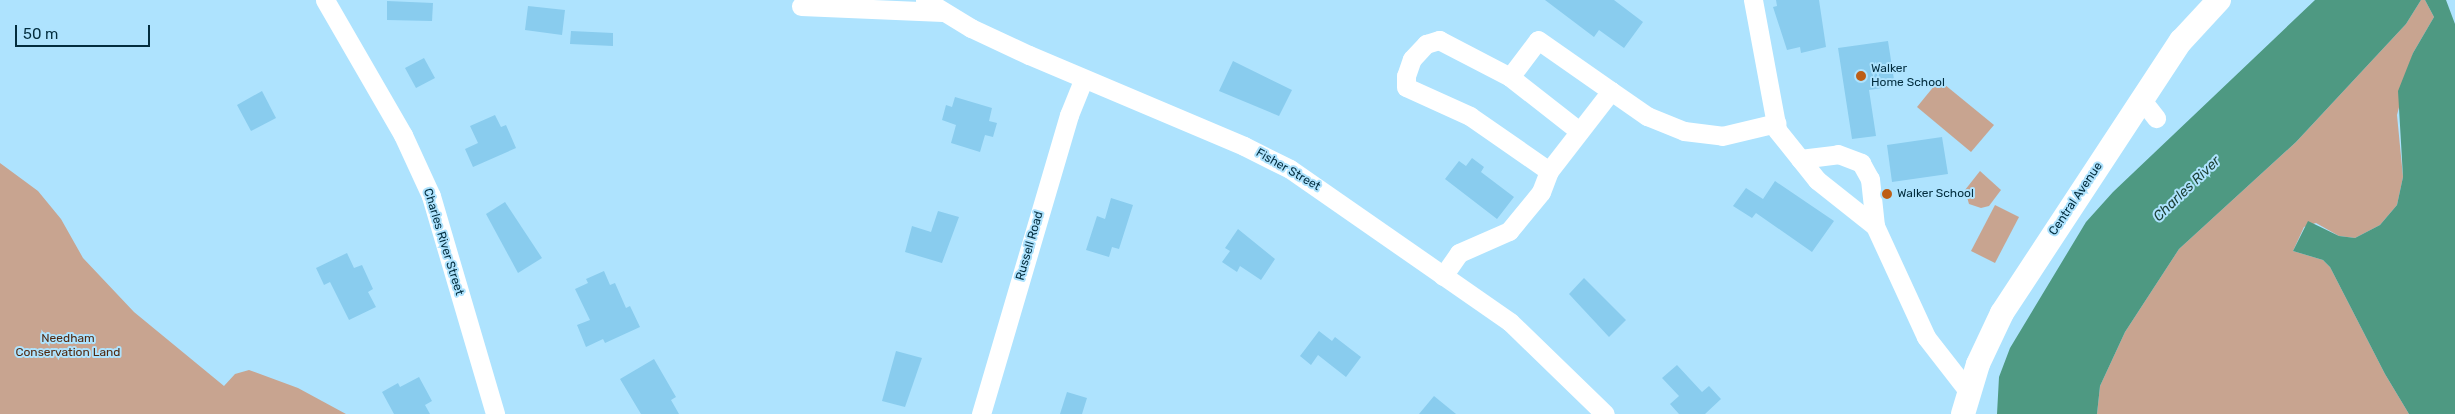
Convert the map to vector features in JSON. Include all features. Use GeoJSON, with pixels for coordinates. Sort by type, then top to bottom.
{"type":"FeatureCollection","features":[{"type":"Feature","properties":{"kind":"main road","name":"Central Avenue"},"geometry":{"type":"LineString","coordinates":[[1963,414],[1968,391],[2002,313],[2149,109],[2181,41],[2219,0]]}},
{"type":"Feature","properties":{"kind":"street","name":"Charles River Street"},"geometry":{"type":"LineString","coordinates":[[325,0],[404,135],[430,196],[495,414]]}},
{"type":"Feature","properties":{"kind":"street","name":"Fisher Street"},"geometry":{"type":"LineString","coordinates":[[925,0],[943,12],[1083,80],[1275,161],[1329,193],[1510,322],[1605,414]]}},
{"type":"Feature","properties":{"kind":"street"},"geometry":{"type":"LineString","coordinates":[[1753,0],[1777,130],[1817,180],[1875,226]]}},
{"type":"Feature","properties":{"kind":"street"},"geometry":{"type":"LineString","coordinates":[[801,6],[943,12]]}},
{"type":"Feature","properties":{"kind":"street"},"geometry":{"type":"LineString","coordinates":[[1549,171],[1470,116],[1406,87],[1412,59],[1426,44],[1439,40],[1510,77],[1579,131]]}},
{"type":"Feature","properties":{"kind":"street"},"geometry":{"type":"LineString","coordinates":[[1510,77],[1538,40],[1647,116],[1684,131],[1722,136],[1776,123]]}},
{"type":"Feature","properties":{"kind":"street","name":"Russell Road"},"geometry":{"type":"LineString","coordinates":[[981,414],[1068,115],[1083,80]]}},
{"type":"Feature","properties":{"kind":"street"},"geometry":{"type":"LineString","coordinates":[[1443,276],[1459,253],[1509,231],[1541,192],[1549,171],[1611,90]]}},
{"type":"Feature","properties":{"kind":"street"},"geometry":{"type":"LineString","coordinates":[[1800,159],[1838,154],[1861,163],[1870,179],[1875,226],[1926,338],[1968,391]]}},
{"type":"Feature","properties":{"kind":"green space"},"geometry":{"type":"Polygon","coordinates":[[[2421,0],[2425,0],[2434,17],[2413,53],[2397,115],[2403,177],[2397,205],[2380,225],[2355,238],[2339,236],[2316,223],[2304,227],[2293,251],[2323,260],[2330,267],[2385,374],[2409,414],[2097,414],[2100,386],[2125,332],[2179,249],[2296,142],[2406,24],[2421,0]]]}},
{"type":"Feature","properties":{"kind":"green space"},"geometry":{"type":"Polygon","coordinates":[[[1939,80],[1994,125],[1971,152],[1917,107],[1939,80]]]}},
{"type":"Feature","properties":{"kind":"green space","name":"Needham Conservation Land"},"geometry":{"type":"Polygon","coordinates":[[[0,163],[38,191],[61,219],[83,258],[134,312],[224,386],[235,374],[249,370],[298,388],[346,414],[0,414],[0,163]]]}},
{"type":"Feature","properties":{"kind":"green space"},"geometry":{"type":"Polygon","coordinates":[[[1980,171],[2001,190],[1989,206],[1981,208],[1969,204],[1965,190],[1980,171]]]}},
{"type":"Feature","properties":{"kind":"green space"},"geometry":{"type":"Polygon","coordinates":[[[1995,205],[2019,217],[1995,263],[1971,251],[1995,205]]]}},
{"type":"Feature","properties":{"kind":"water","name":"Charles River"},"geometry":{"type":"Polygon","coordinates":[[[2315,0],[2421,0],[2406,24],[2296,142],[2179,249],[2125,332],[2100,386],[2097,414],[1997,414],[1999,377],[2010,348],[2086,222],[2113,192],[2315,0]]]}},
{"type":"Feature","properties":{"kind":"water"},"geometry":{"type":"Polygon","coordinates":[[[2425,0],[2446,0],[2455,24],[2455,414],[2409,414],[2385,374],[2330,267],[2323,260],[2293,251],[2308,221],[2339,236],[2355,238],[2380,225],[2397,205],[2403,177],[2398,91],[2413,53],[2434,17],[2425,0]]]}},
{"type":"Feature","properties":{"kind":"building"},"geometry":{"type":"Polygon","coordinates":[[[1545,0],[1614,0],[1643,22],[1624,48],[1599,30],[1594,37],[1545,0]]]}},
{"type":"Feature","properties":{"kind":"building"},"geometry":{"type":"Polygon","coordinates":[[[1776,0],[1819,0],[1826,47],[1801,53],[1800,47],[1787,50],[1773,7],[1777,6],[1776,0]]]}},
{"type":"Feature","properties":{"kind":"building"},"geometry":{"type":"Polygon","coordinates":[[[387,1],[433,3],[432,21],[387,20],[387,1]]]}},
{"type":"Feature","properties":{"kind":"building"},"geometry":{"type":"Polygon","coordinates":[[[528,6],[565,10],[562,35],[525,30],[528,6]]]}},
{"type":"Feature","properties":{"kind":"building"},"geometry":{"type":"Polygon","coordinates":[[[571,31],[613,33],[613,46],[570,44],[571,31]]]}},
{"type":"Feature","properties":{"kind":"building"},"geometry":{"type":"Polygon","coordinates":[[[1888,41],[1895,86],[1869,90],[1876,136],[1852,139],[1838,48],[1888,41]]]}},
{"type":"Feature","properties":{"kind":"building"},"geometry":{"type":"Polygon","coordinates":[[[424,58],[435,78],[416,88],[405,68],[424,58]]]}},
{"type":"Feature","properties":{"kind":"building"},"geometry":{"type":"Polygon","coordinates":[[[1233,61],[1292,90],[1279,116],[1219,91],[1233,61]]]}},
{"type":"Feature","properties":{"kind":"building"},"geometry":{"type":"Polygon","coordinates":[[[262,91],[276,118],[251,131],[237,105],[262,91]]]}},
{"type":"Feature","properties":{"kind":"building"},"geometry":{"type":"Polygon","coordinates":[[[955,97],[992,108],[989,121],[997,123],[993,137],[985,135],[980,152],[951,143],[956,125],[942,120],[946,105],[952,107],[955,97]]]}},
{"type":"Feature","properties":{"kind":"building"},"geometry":{"type":"Polygon","coordinates":[[[495,115],[501,127],[506,125],[516,148],[473,167],[465,149],[478,143],[470,126],[495,115]]]}},
{"type":"Feature","properties":{"kind":"building"},"geometry":{"type":"Polygon","coordinates":[[[1942,137],[1948,174],[1892,182],[1887,145],[1942,137]]]}},
{"type":"Feature","properties":{"kind":"building"},"geometry":{"type":"Polygon","coordinates":[[[1472,158],[1484,167],[1481,172],[1514,197],[1497,219],[1445,179],[1459,161],[1466,166],[1472,158]]]}},
{"type":"Feature","properties":{"kind":"building"},"geometry":{"type":"Polygon","coordinates":[[[1775,181],[1834,221],[1812,252],[1756,213],[1752,218],[1733,206],[1746,188],[1763,199],[1775,181]]]}},
{"type":"Feature","properties":{"kind":"building"},"geometry":{"type":"Polygon","coordinates":[[[1111,198],[1133,205],[1119,249],[1112,247],[1109,257],[1086,250],[1097,216],[1105,219],[1111,198]]]}},
{"type":"Feature","properties":{"kind":"building"},"geometry":{"type":"Polygon","coordinates":[[[505,202],[542,258],[518,273],[486,214],[505,202]]]}},
{"type":"Feature","properties":{"kind":"building"},"geometry":{"type":"Polygon","coordinates":[[[938,211],[959,217],[942,263],[905,252],[912,226],[931,232],[938,211]]]}},
{"type":"Feature","properties":{"kind":"building"},"geometry":{"type":"Polygon","coordinates":[[[1238,229],[1275,259],[1261,280],[1240,266],[1237,272],[1222,262],[1230,251],[1225,248],[1238,229]]]}},
{"type":"Feature","properties":{"kind":"building"},"geometry":{"type":"Polygon","coordinates":[[[347,253],[354,268],[362,265],[373,289],[368,292],[376,307],[349,320],[330,282],[324,285],[316,268],[347,253]]]}},
{"type":"Feature","properties":{"kind":"building"},"geometry":{"type":"Polygon","coordinates":[[[604,271],[610,285],[615,283],[626,308],[630,306],[640,327],[605,343],[603,339],[586,347],[577,325],[590,320],[575,289],[588,283],[586,279],[604,271]]]}},
{"type":"Feature","properties":{"kind":"building"},"geometry":{"type":"Polygon","coordinates":[[[1584,278],[1626,320],[1609,337],[1569,294],[1584,278]]]}},
{"type":"Feature","properties":{"kind":"building"},"geometry":{"type":"Polygon","coordinates":[[[1319,331],[1332,341],[1335,337],[1361,357],[1346,377],[1318,355],[1311,365],[1300,356],[1319,331]]]}},
{"type":"Feature","properties":{"kind":"building"},"geometry":{"type":"Polygon","coordinates":[[[896,351],[922,358],[905,407],[882,401],[896,351]]]}},
{"type":"Feature","properties":{"kind":"building"},"geometry":{"type":"Polygon","coordinates":[[[654,359],[676,397],[671,400],[679,414],[641,414],[620,379],[654,359]]]}},
{"type":"Feature","properties":{"kind":"building"},"geometry":{"type":"Polygon","coordinates":[[[1677,365],[1702,392],[1709,386],[1721,399],[1705,414],[1679,414],[1670,404],[1679,396],[1662,378],[1677,365]]]}},
{"type":"Feature","properties":{"kind":"building"},"geometry":{"type":"Polygon","coordinates":[[[419,377],[432,401],[425,405],[430,414],[394,414],[382,392],[398,383],[400,387],[419,377]]]}},
{"type":"Feature","properties":{"kind":"building"},"geometry":{"type":"Polygon","coordinates":[[[1067,392],[1087,398],[1082,414],[1060,414],[1067,392]]]}},
{"type":"Feature","properties":{"kind":"building"},"geometry":{"type":"Polygon","coordinates":[[[1434,396],[1456,414],[1419,414],[1434,396]]]}},
{"type":"Feature","properties":{"kind":"place","name":"Walker Home School"},"geometry":{"type":"Point","coordinates":[1861,76]}},
{"type":"Feature","properties":{"kind":"place","name":"Walker School"},"geometry":{"type":"Point","coordinates":[1887,194]}}]}
